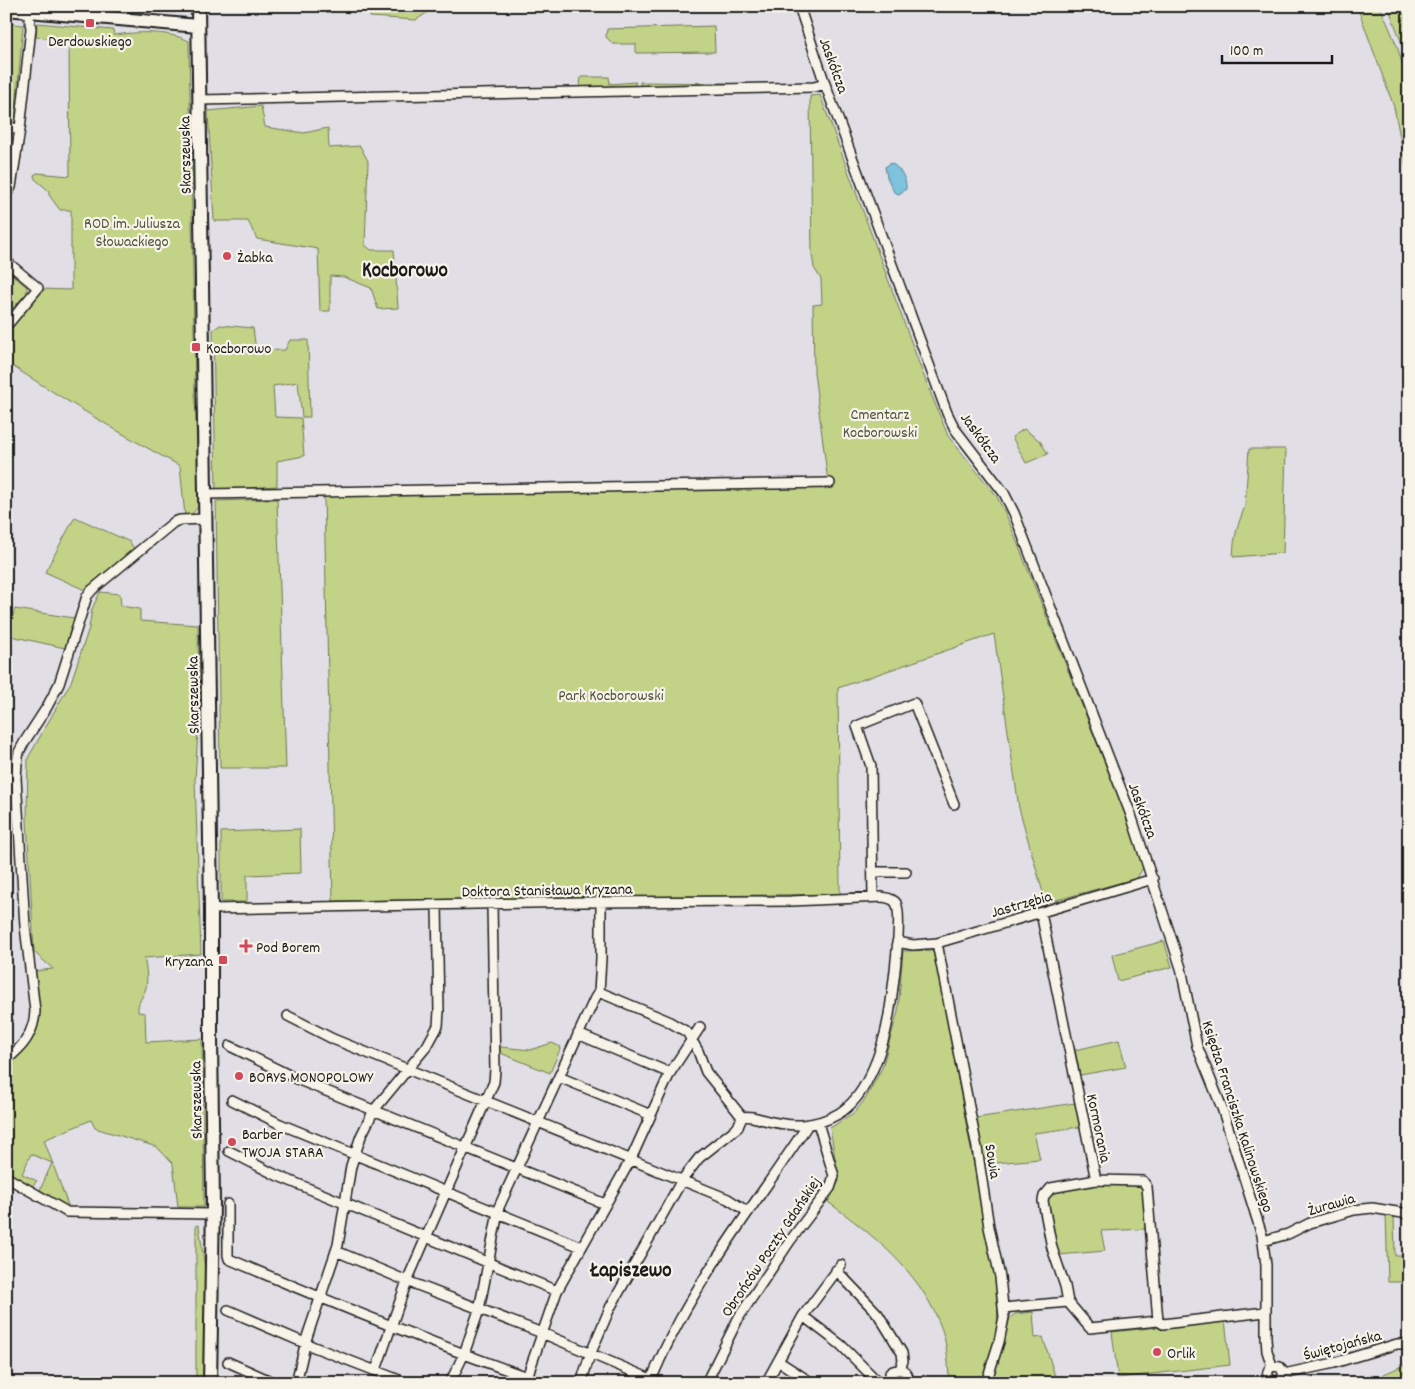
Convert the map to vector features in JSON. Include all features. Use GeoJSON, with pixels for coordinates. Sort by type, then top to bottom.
{"type":"FeatureCollection","features":[{"type":"Feature","properties":{"kind":"main road","name":"Skarszewska"},"geometry":{"type":"LineString","coordinates":[[198,6],[211,909],[213,1214],[210,1383]]}},
{"type":"Feature","properties":{"kind":"main road"},"geometry":{"type":"LineString","coordinates":[[6,8],[27,8],[198,26]]}},
{"type":"Feature","properties":{"kind":"street","name":"Jaskółcza"},"geometry":{"type":"LineString","coordinates":[[799,6],[947,413],[955,429],[1004,492],[1014,514],[1131,815],[1153,879]]}},
{"type":"Feature","properties":{"kind":"street"},"geometry":{"type":"LineString","coordinates":[[6,194],[11,187],[20,129],[31,28],[27,8]]}},
{"type":"Feature","properties":{"kind":"street"},"geometry":{"type":"LineString","coordinates":[[200,100],[814,87],[826,84]]}},
{"type":"Feature","properties":{"kind":"street"},"geometry":{"type":"LineString","coordinates":[[6,128],[20,129]]}},
{"type":"Feature","properties":{"kind":"street"},"geometry":{"type":"LineString","coordinates":[[6,261],[38,288],[9,323]]}},
{"type":"Feature","properties":{"kind":"street"},"geometry":{"type":"LineString","coordinates":[[206,494],[830,483]]}},
{"type":"Feature","properties":{"kind":"street"},"geometry":{"type":"LineString","coordinates":[[6,1060],[28,1039],[35,1022],[21,864],[16,778],[19,752],[59,684],[87,596],[174,522],[206,519]]}},
{"type":"Feature","properties":{"kind":"street"},"geometry":{"type":"LineString","coordinates":[[742,1117],[750,1116],[791,1126],[807,1126],[838,1114],[857,1097],[868,1079],[888,1022],[897,942],[898,908],[890,898],[878,897],[873,872],[871,766],[857,726],[914,703],[954,804]]}},
{"type":"Feature","properties":{"kind":"street"},"geometry":{"type":"LineString","coordinates":[[873,872],[906,872]]}},
{"type":"Feature","properties":{"kind":"street","name":"Jastrzębia"},"geometry":{"type":"LineString","coordinates":[[897,942],[913,945],[937,943],[1041,914],[1153,879]]}},
{"type":"Feature","properties":{"kind":"street","name":"Księdza Franciszka Kalinowskiego"},"geometry":{"type":"LineString","coordinates":[[1153,879],[1181,968],[1197,1046],[1232,1136],[1264,1242],[1267,1346],[1272,1366]]}},
{"type":"Feature","properties":{"kind":"street","name":"Doktora Stanisława Kryzana"},"geometry":{"type":"LineString","coordinates":[[211,909],[791,901],[878,897]]}},
{"type":"Feature","properties":{"kind":"street"},"geometry":{"type":"LineString","coordinates":[[450,1383],[464,1354],[479,1310],[497,1213],[516,1168],[599,992],[601,903]]}},
{"type":"Feature","properties":{"kind":"street"},"geometry":{"type":"LineString","coordinates":[[376,1370],[407,1281],[486,1102],[495,1076],[492,904]]}},
{"type":"Feature","properties":{"kind":"street"},"geometry":{"type":"LineString","coordinates":[[296,1383],[306,1343],[336,1252],[355,1155],[361,1136],[374,1110],[427,1046],[438,1026],[437,905]]}},
{"type":"Feature","properties":{"kind":"street","name":"Kormorania"},"geometry":{"type":"LineString","coordinates":[[1041,914],[1096,1180],[1051,1188],[1044,1196],[1043,1201],[1052,1248],[1065,1286],[1068,1302]]}},
{"type":"Feature","properties":{"kind":"street","name":"Sowia"},"geometry":{"type":"LineString","coordinates":[[937,943],[977,1148],[989,1227],[1000,1277],[1004,1317],[999,1342],[986,1383]]}},
{"type":"Feature","properties":{"kind":"street"},"geometry":{"type":"LineString","coordinates":[[599,992],[678,1026],[687,1032],[692,1039],[706,1072],[742,1117]]}},
{"type":"Feature","properties":{"kind":"street"},"geometry":{"type":"LineString","coordinates":[[288,1016],[333,1039],[728,1199],[748,1212]]}},
{"type":"Feature","properties":{"kind":"street"},"geometry":{"type":"LineString","coordinates":[[228,1204],[229,1259],[526,1380],[557,1290],[630,1159],[670,1073],[700,1027]]}},
{"type":"Feature","properties":{"kind":"street"},"geometry":{"type":"LineString","coordinates":[[578,1034],[670,1073]]}},
{"type":"Feature","properties":{"kind":"street"},"geometry":{"type":"LineString","coordinates":[[230,1046],[299,1080],[605,1204]]}},
{"type":"Feature","properties":{"kind":"street"},"geometry":{"type":"LineString","coordinates":[[559,1077],[651,1115]]}},
{"type":"Feature","properties":{"kind":"street"},"geometry":{"type":"LineString","coordinates":[[232,1100],[280,1124],[581,1247]]}},
{"type":"Feature","properties":{"kind":"street"},"geometry":{"type":"LineString","coordinates":[[581,1383],[590,1355],[610,1308],[687,1171],[709,1149],[738,1127],[742,1117]]}},
{"type":"Feature","properties":{"kind":"street","name":"Obrońców Poczty Gdańskiej"},"geometry":{"type":"LineString","coordinates":[[706,1383],[739,1317],[790,1241],[830,1188],[834,1176],[818,1123]]}},
{"type":"Feature","properties":{"kind":"street"},"geometry":{"type":"LineString","coordinates":[[336,1252],[479,1310],[542,1333],[654,1382],[693,1294],[807,1126]]}},
{"type":"Feature","properties":{"kind":"street"},"geometry":{"type":"LineString","coordinates":[[230,1151],[276,1175],[557,1290]]}},
{"type":"Feature","properties":{"kind":"street"},"geometry":{"type":"LineString","coordinates":[[6,1177],[67,1212],[213,1214]]}},
{"type":"Feature","properties":{"kind":"street"},"geometry":{"type":"LineString","coordinates":[[1096,1180],[1143,1181],[1147,1187],[1158,1321]]}},
{"type":"Feature","properties":{"kind":"street","name":"Żurawia"},"geometry":{"type":"LineString","coordinates":[[1264,1242],[1288,1234],[1310,1223],[1354,1210],[1372,1208],[1409,1214]]}},
{"type":"Feature","properties":{"kind":"street"},"geometry":{"type":"LineString","coordinates":[[766,1383],[803,1316],[838,1267],[878,1314],[902,1353],[903,1361],[900,1369],[890,1373],[890,1383]]}},
{"type":"Feature","properties":{"kind":"street"},"geometry":{"type":"LineString","coordinates":[[1003,1308],[1068,1302],[1090,1328],[1158,1321],[1163,1324],[1266,1312]]}},
{"type":"Feature","properties":{"kind":"street"},"geometry":{"type":"LineString","coordinates":[[228,1310],[406,1383]]}},
{"type":"Feature","properties":{"kind":"street"},"geometry":{"type":"LineString","coordinates":[[803,1316],[841,1345],[879,1383]]}},
{"type":"Feature","properties":{"kind":"street","name":"Świętojańska"},"geometry":{"type":"LineString","coordinates":[[1284,1374],[1334,1363],[1397,1344],[1409,1344]]}},
{"type":"Feature","properties":{"kind":"street"},"geometry":{"type":"LineString","coordinates":[[778,1360],[812,1383]]}},
{"type":"Feature","properties":{"kind":"street"},"geometry":{"type":"LineString","coordinates":[[228,1362],[275,1383]]}},
{"type":"Feature","properties":{"kind":"street"},"geometry":{"type":"LineString","coordinates":[[1272,1366],[1280,1366],[1284,1374],[1280,1380],[1272,1382],[1267,1374],[1268,1369],[1272,1366]]}},
{"type":"Feature","properties":{"kind":"street"},"geometry":{"type":"LineString","coordinates":[[900,1369],[908,1376],[907,1383]]}},
{"type":"Feature","properties":{"kind":"green space"},"geometry":{"type":"Polygon","coordinates":[[[371,6],[437,6],[416,20],[370,17],[371,6]]]}},
{"type":"Feature","properties":{"kind":"green space"},"geometry":{"type":"Polygon","coordinates":[[[1357,6],[1380,6],[1397,46],[1409,86],[1409,183],[1394,107],[1357,6]]]}},
{"type":"Feature","properties":{"kind":"green space"},"geometry":{"type":"Polygon","coordinates":[[[1388,6],[1409,6],[1409,63],[1388,6]]]}},
{"type":"Feature","properties":{"kind":"green space"},"geometry":{"type":"Polygon","coordinates":[[[6,23],[23,25],[15,121],[6,121],[6,23]]]}},
{"type":"Feature","properties":{"kind":"green space","name":"ROD im. Juliusza Słowackiego"},"geometry":{"type":"Polygon","coordinates":[[[37,23],[113,30],[114,35],[161,33],[189,41],[195,394],[199,506],[190,516],[185,516],[180,466],[92,416],[6,362],[6,330],[40,289],[71,290],[71,210],[60,210],[49,195],[49,191],[35,179],[34,175],[37,173],[70,176],[69,40],[36,37],[37,23]]]}},
{"type":"Feature","properties":{"kind":"green space"},"geometry":{"type":"Polygon","coordinates":[[[714,26],[715,52],[636,53],[636,44],[613,44],[606,37],[607,29],[714,26]]]}},
{"type":"Feature","properties":{"kind":"green space"},"geometry":{"type":"Polygon","coordinates":[[[581,77],[609,77],[610,84],[636,82],[633,87],[581,87],[581,77]]]}},
{"type":"Feature","properties":{"kind":"green space"},"geometry":{"type":"Polygon","coordinates":[[[640,82],[726,83],[724,85],[641,87],[640,82]]]}},
{"type":"Feature","properties":{"kind":"green space","name":"Park Kocborowski"},"geometry":{"type":"Polygon","coordinates":[[[820,95],[923,374],[948,436],[996,495],[1007,517],[1145,864],[1137,878],[1046,903],[1019,808],[994,634],[838,688],[840,894],[333,901],[324,496],[828,482],[814,372],[813,305],[822,304],[821,279],[814,268],[812,254],[810,96],[820,95]]]}},
{"type":"Feature","properties":{"kind":"green space"},"geometry":{"type":"Polygon","coordinates":[[[261,106],[265,127],[304,133],[328,128],[329,148],[360,146],[368,161],[365,245],[371,250],[394,250],[398,308],[378,309],[371,288],[344,277],[330,276],[330,311],[320,311],[318,249],[257,239],[248,221],[214,221],[208,111],[261,106]]]}},
{"type":"Feature","properties":{"kind":"green space"},"geometry":{"type":"Polygon","coordinates":[[[6,270],[27,287],[27,293],[9,312],[6,310],[6,270]]]}},
{"type":"Feature","properties":{"kind":"green space"},"geometry":{"type":"Polygon","coordinates":[[[220,325],[253,328],[256,351],[285,350],[290,340],[308,340],[310,417],[302,417],[298,382],[273,386],[275,417],[301,418],[304,456],[277,461],[277,486],[216,490],[213,330],[220,325]]]}},
{"type":"Feature","properties":{"kind":"green space"},"geometry":{"type":"Polygon","coordinates":[[[1024,429],[1040,441],[1048,454],[1026,463],[1012,437],[1024,429]]]}},
{"type":"Feature","properties":{"kind":"green space"},"geometry":{"type":"Polygon","coordinates":[[[1249,449],[1286,449],[1283,553],[1233,557],[1237,528],[1245,506],[1249,449]]]}},
{"type":"Feature","properties":{"kind":"green space"},"geometry":{"type":"Polygon","coordinates":[[[277,499],[286,768],[220,768],[216,501],[277,499]]]}},
{"type":"Feature","properties":{"kind":"green space"},"geometry":{"type":"Polygon","coordinates":[[[75,517],[130,542],[134,549],[85,590],[45,572],[75,517]]]}},
{"type":"Feature","properties":{"kind":"green space"},"geometry":{"type":"Polygon","coordinates":[[[100,592],[120,594],[121,606],[140,609],[140,621],[198,625],[199,713],[195,780],[201,954],[144,958],[147,984],[139,1002],[138,1012],[145,1013],[146,1042],[202,1039],[204,1207],[178,1207],[173,1164],[157,1147],[95,1128],[91,1120],[44,1140],[69,1208],[40,1190],[52,1163],[31,1154],[22,1174],[37,1181],[31,1187],[6,1173],[6,1068],[27,1046],[37,1026],[39,1018],[35,971],[53,969],[34,952],[27,820],[28,758],[71,682],[89,628],[92,609],[100,592]]]}},
{"type":"Feature","properties":{"kind":"green space"},"geometry":{"type":"Polygon","coordinates":[[[15,609],[74,618],[65,648],[6,635],[15,609]]]}},
{"type":"Feature","properties":{"kind":"green space"},"geometry":{"type":"Polygon","coordinates":[[[300,829],[301,873],[247,875],[247,902],[221,902],[221,832],[300,829]]]}},
{"type":"Feature","properties":{"kind":"green space"},"geometry":{"type":"Polygon","coordinates":[[[1164,941],[1172,967],[1118,981],[1112,955],[1164,941]]]}},
{"type":"Feature","properties":{"kind":"green space"},"geometry":{"type":"Polygon","coordinates":[[[934,950],[998,1294],[997,1332],[982,1383],[913,1383],[914,1378],[949,1379],[948,1357],[939,1322],[930,1303],[906,1270],[877,1240],[828,1202],[839,1181],[830,1128],[855,1112],[866,1098],[882,1068],[898,1011],[903,951],[934,950]]]}},
{"type":"Feature","properties":{"kind":"green space"},"geometry":{"type":"Polygon","coordinates":[[[1119,1040],[1126,1067],[1080,1075],[1075,1050],[1119,1040]]]}},
{"type":"Feature","properties":{"kind":"green space"},"geometry":{"type":"Polygon","coordinates":[[[552,1043],[561,1047],[550,1073],[498,1052],[498,1048],[501,1047],[530,1050],[552,1043]]]}},
{"type":"Feature","properties":{"kind":"green space"},"geometry":{"type":"Polygon","coordinates":[[[1075,1103],[1080,1127],[1034,1133],[1040,1159],[984,1164],[976,1118],[1075,1103]]]}},
{"type":"Feature","properties":{"kind":"green space"},"geometry":{"type":"Polygon","coordinates":[[[1099,1183],[1136,1183],[1143,1190],[1145,1229],[1101,1231],[1105,1251],[1058,1255],[1047,1199],[1050,1193],[1056,1190],[1099,1183]]]}},
{"type":"Feature","properties":{"kind":"green space"},"geometry":{"type":"Polygon","coordinates":[[[1386,1214],[1394,1216],[1395,1256],[1409,1256],[1409,1282],[1388,1282],[1386,1214]]]}},
{"type":"Feature","properties":{"kind":"green space"},"geometry":{"type":"Polygon","coordinates":[[[196,1225],[199,1226],[206,1276],[205,1383],[196,1383],[196,1225]]]}},
{"type":"Feature","properties":{"kind":"green space"},"geometry":{"type":"Polygon","coordinates":[[[1033,1312],[1035,1338],[1043,1337],[1057,1383],[990,1383],[1010,1318],[1015,1314],[1033,1312]]]}},
{"type":"Feature","properties":{"kind":"green space"},"geometry":{"type":"Polygon","coordinates":[[[1225,1320],[1230,1365],[1118,1378],[1112,1332],[1225,1320]]]}},
{"type":"Feature","properties":{"kind":"green space"},"geometry":{"type":"Polygon","coordinates":[[[1406,1354],[1409,1354],[1409,1383],[1386,1383],[1384,1374],[1405,1365],[1406,1354]]]}},
{"type":"Feature","properties":{"kind":"water"},"geometry":{"type":"Polygon","coordinates":[[[891,163],[900,171],[905,181],[906,189],[899,194],[894,192],[887,177],[885,167],[891,163]]]}},
{"type":"Feature","properties":{"kind":"place","name":"Derdowskiego"},"geometry":{"type":"Point","coordinates":[90,23]}},
{"type":"Feature","properties":{"kind":"place","name":"Żabka"},"geometry":{"type":"Point","coordinates":[227,256]}},
{"type":"Feature","properties":{"kind":"place","name":"Kocborowo"},"geometry":{"type":"Point","coordinates":[196,347]}},
{"type":"Feature","properties":{"kind":"place","name":"Pod Borem"},"geometry":{"type":"Point","coordinates":[246,946]}},
{"type":"Feature","properties":{"kind":"place","name":"Kryzana"},"geometry":{"type":"Point","coordinates":[223,960]}},
{"type":"Feature","properties":{"kind":"place","name":"BORYS MONOPOLOWY"},"geometry":{"type":"Point","coordinates":[239,1076]}},
{"type":"Feature","properties":{"kind":"place","name":"Barber TWOJA STARA"},"geometry":{"type":"Point","coordinates":[232,1142]}},
{"type":"Feature","properties":{"kind":"place","name":"Orlik"},"geometry":{"type":"Point","coordinates":[1157,1352]}},
{"type":"Feature","properties":{"kind":"district","name":"Kocborowo"},"geometry":{"type":"Point","coordinates":[405,269]}},
{"type":"Feature","properties":{"kind":"district","name":"Łapiszewo"},"geometry":{"type":"Point","coordinates":[631,1269]}},
{"type":"Feature","properties":{"kind":"park label","name":"Cmentarz Kocborowski"},"geometry":{"type":"Point","coordinates":[880,422]}}]}
